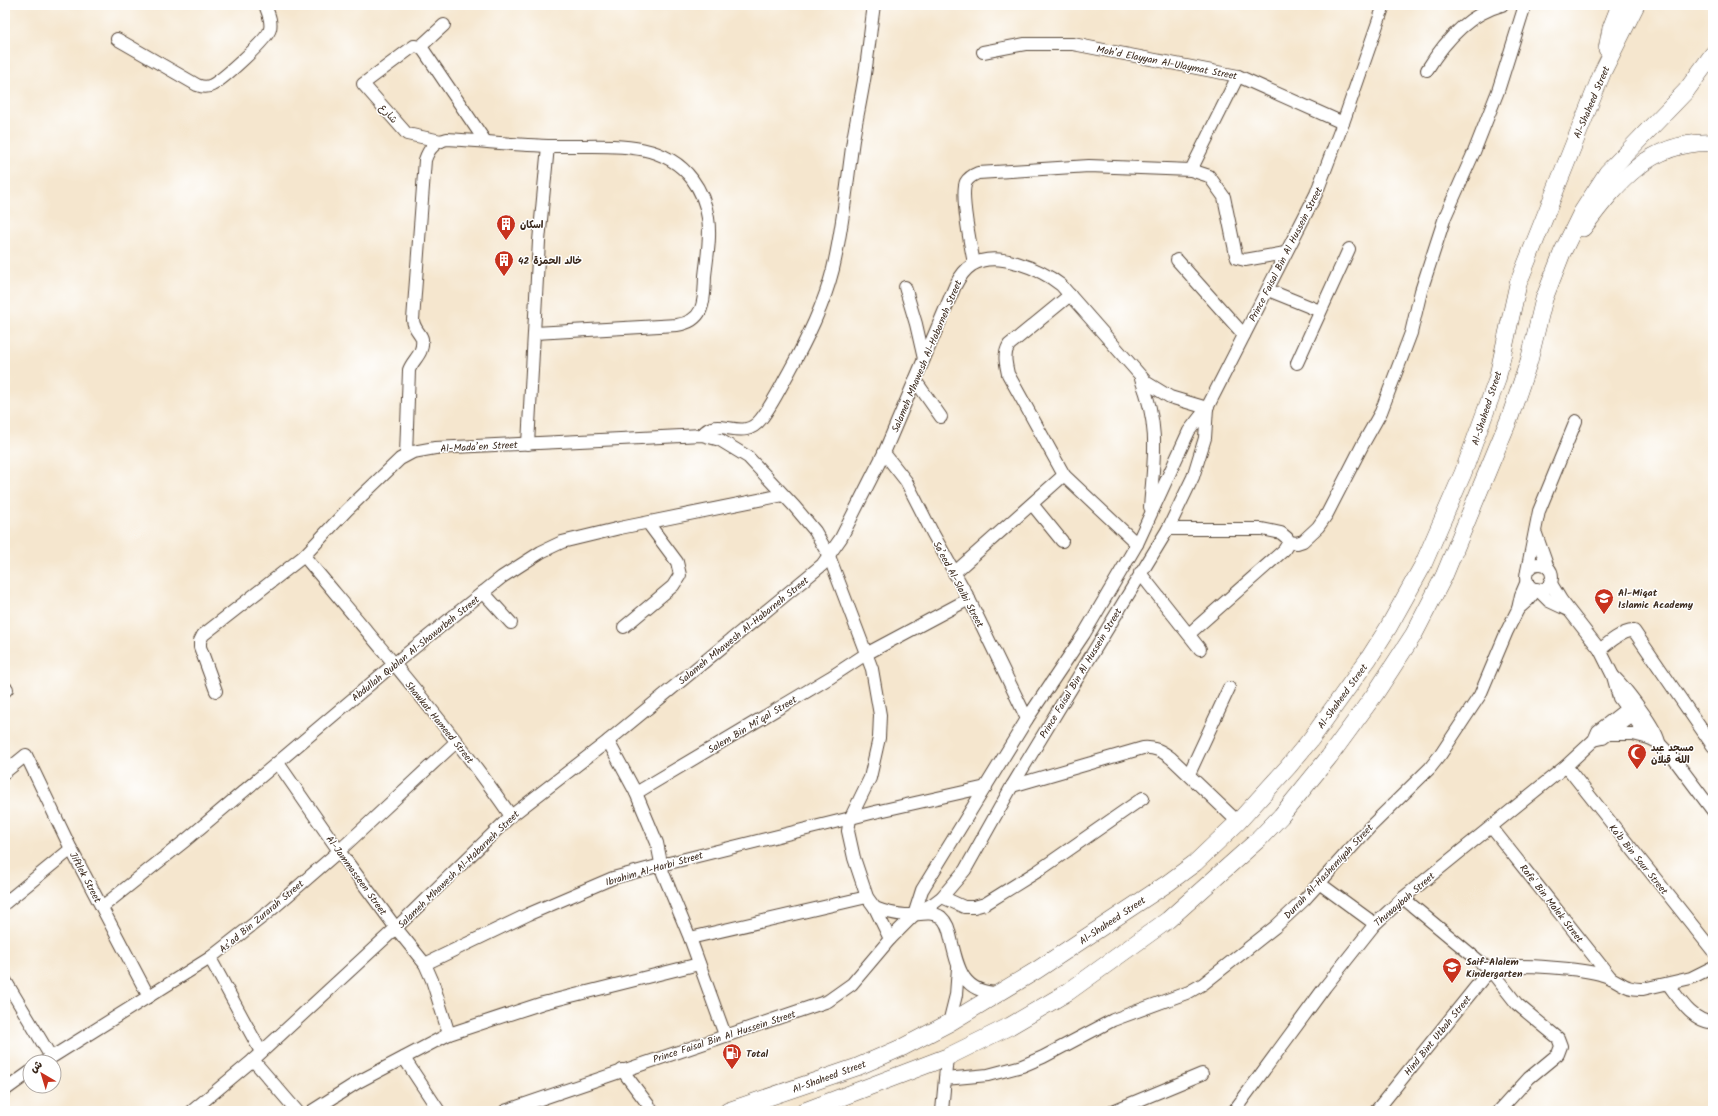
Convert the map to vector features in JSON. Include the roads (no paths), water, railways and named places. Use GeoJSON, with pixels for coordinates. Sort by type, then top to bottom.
{"type":"FeatureCollection","features":[{"type":"Feature","properties":{"kind":"highway"},"geometry":{"type":"LineString","coordinates":[[1603,71],[1611,28],[1620,5]]}},
{"type":"Feature","properties":{"kind":"highway","name":"Al-Shaheed Street"},"geometry":{"type":"LineString","coordinates":[[728,1111],[857,1067],[902,1047],[949,1023],[1057,957],[1168,883],[1195,863],[1238,822],[1288,767],[1349,688],[1388,628],[1422,567],[1463,473],[1497,380],[1518,284],[1603,71],[1636,5]]}},
{"type":"Feature","properties":{"kind":"highway"},"geometry":{"type":"LineString","coordinates":[[805,1111],[947,1057],[1003,1030],[1043,1008],[1094,975],[1168,920],[1259,839],[1281,816],[1334,751],[1396,662],[1444,576],[1510,418],[1529,361],[1544,299],[1562,253],[1582,212],[1607,173],[1686,91],[1713,54]]}},
{"type":"Feature","properties":{"kind":"highway"},"geometry":{"type":"LineString","coordinates":[[1562,253],[1579,234],[1611,191],[1629,173],[1651,158],[1674,148],[1713,143]]}},
{"type":"Feature","properties":{"kind":"street"},"geometry":{"type":"LineString","coordinates":[[117,39],[197,85],[204,87],[211,86],[267,35],[271,22],[265,5]]}},
{"type":"Feature","properties":{"kind":"street"},"geometry":{"type":"LineString","coordinates":[[702,435],[708,428],[714,426],[743,430],[754,426],[760,420],[769,408],[793,364],[820,309],[833,269],[841,230],[874,5]]}},
{"type":"Feature","properties":{"kind":"street","name":"Prince Faisal Bin Al Hussein Street"},"geometry":{"type":"LineString","coordinates":[[914,915],[916,904],[922,890],[1027,719],[1084,634],[1137,544],[1184,440],[1207,408],[1316,194],[1343,123],[1384,5]]}},
{"type":"Feature","properties":{"kind":"street"},"geometry":{"type":"LineString","coordinates":[[1427,70],[1445,44],[1465,25],[1479,15],[1502,5]]}},
{"type":"Feature","properties":{"kind":"street"},"geometry":{"type":"LineString","coordinates":[[1289,542],[1297,543],[1303,541],[1318,527],[1381,412],[1411,333],[1421,291],[1445,217],[1474,152],[1495,97],[1525,5]]}},
{"type":"Feature","properties":{"kind":"street"},"geometry":{"type":"LineString","coordinates":[[444,25],[420,47],[485,141]]}},
{"type":"Feature","properties":{"kind":"street","name":"Moh’d Elayyan Al-Ulaymat Street"},"geometry":{"type":"LineString","coordinates":[[982,52],[1025,44],[1073,44],[1238,76],[1343,123]]}},
{"type":"Feature","properties":{"kind":"street","name":"شارع"},"geometry":{"type":"LineString","coordinates":[[420,47],[411,47],[363,84],[407,134],[441,141]]}},
{"type":"Feature","properties":{"kind":"street"},"geometry":{"type":"LineString","coordinates":[[1191,170],[1238,76]]}},
{"type":"Feature","properties":{"kind":"street"},"geometry":{"type":"LineString","coordinates":[[406,455],[409,370],[411,364],[421,353],[422,340],[414,327],[413,320],[426,160],[430,148],[447,139],[548,146],[633,147],[646,149],[663,155],[685,171],[698,188],[707,209],[708,236],[703,304],[698,315],[688,322],[677,325],[535,333]]}},
{"type":"Feature","properties":{"kind":"street"},"geometry":{"type":"LineString","coordinates":[[528,444],[539,241],[548,146]]}},
{"type":"Feature","properties":{"kind":"street"},"geometry":{"type":"LineString","coordinates":[[1207,408],[1162,393],[1147,383],[1070,295],[1053,279],[1026,265],[997,260],[974,263],[966,214],[965,185],[971,176],[978,173],[1089,166],[1191,170],[1209,176],[1224,197],[1236,255],[1238,258],[1245,260],[1285,253]]}},
{"type":"Feature","properties":{"kind":"street"},"geometry":{"type":"LineString","coordinates":[[1297,363],[1349,249]]}},
{"type":"Feature","properties":{"kind":"street"},"geometry":{"type":"LineString","coordinates":[[1177,260],[1244,335]]}},
{"type":"Feature","properties":{"kind":"street","name":"Salameh Mhawesh Al-Habarneh Street"},"geometry":{"type":"LineString","coordinates":[[192,1111],[257,1056],[396,928],[511,816],[608,741],[808,578],[830,556],[841,538],[884,454],[955,286],[963,273],[974,263]]}},
{"type":"Feature","properties":{"kind":"street"},"geometry":{"type":"LineString","coordinates":[[905,287],[924,359]]}},
{"type":"Feature","properties":{"kind":"street"},"geometry":{"type":"LineString","coordinates":[[1268,290],[1320,311]]}},
{"type":"Feature","properties":{"kind":"street"},"geometry":{"type":"LineString","coordinates":[[1070,295],[1009,346],[1006,350],[1005,358],[1008,374],[1064,475],[1137,544]]}},
{"type":"Feature","properties":{"kind":"street"},"geometry":{"type":"LineString","coordinates":[[1140,376],[1149,401],[1154,426],[1155,453],[1149,516]]}},
{"type":"Feature","properties":{"kind":"street"},"geometry":{"type":"LineString","coordinates":[[915,380],[941,417]]}},
{"type":"Feature","properties":{"kind":"street","name":"Prince Faisal Bin Al Hussein Street"},"geometry":{"type":"LineString","coordinates":[[505,1111],[828,1001],[852,984],[890,939],[914,915],[942,897],[965,870],[1012,786],[1168,529],[1193,477],[1205,438],[1207,408]]}},
{"type":"Feature","properties":{"kind":"street"},"geometry":{"type":"LineString","coordinates":[[1535,531],[1551,575],[1550,582],[1547,586],[1538,589],[1530,587],[1527,576],[1535,531],[1539,511],[1576,421]]}},
{"type":"Feature","properties":{"kind":"street","name":"Al-Mada’en Street"},"geometry":{"type":"LineString","coordinates":[[216,691],[200,647],[200,641],[203,635],[304,556],[390,468],[406,455],[428,449],[702,435],[720,440],[748,457],[808,522],[830,556],[872,669],[880,715],[879,732],[870,778],[850,820]]}},
{"type":"Feature","properties":{"kind":"street","name":"Sa’eed Al-Slaibi Street"},"geometry":{"type":"LineString","coordinates":[[884,454],[906,481],[954,573],[970,599],[1027,719]]}},
{"type":"Feature","properties":{"kind":"street"},"geometry":{"type":"LineString","coordinates":[[954,573],[1064,475]]}},
{"type":"Feature","properties":{"kind":"street","name":"Abdullah Qublan Al-Shawarbeh Street"},"geometry":{"type":"LineString","coordinates":[[102,907],[186,840],[394,664],[520,564],[562,542],[783,495]]}},
{"type":"Feature","properties":{"kind":"street"},"geometry":{"type":"LineString","coordinates":[[1032,504],[1062,541]]}},
{"type":"Feature","properties":{"kind":"street"},"geometry":{"type":"LineString","coordinates":[[624,627],[673,586],[680,575],[677,562],[648,523]]}},
{"type":"Feature","properties":{"kind":"street"},"geometry":{"type":"LineString","coordinates":[[1168,529],[1262,529],[1281,533],[1289,542]]}},
{"type":"Feature","properties":{"kind":"street"},"geometry":{"type":"LineString","coordinates":[[1189,634],[1284,550],[1289,542]]}},
{"type":"Feature","properties":{"kind":"street","name":"Shawkat Hameed Street"},"geometry":{"type":"LineString","coordinates":[[304,556],[394,664],[483,777],[511,816]]}},
{"type":"Feature","properties":{"kind":"street"},"geometry":{"type":"LineString","coordinates":[[1527,576],[1535,564],[1542,564],[1548,568]]}},
{"type":"Feature","properties":{"kind":"street"},"geometry":{"type":"LineString","coordinates":[[1140,573],[1200,649]]}},
{"type":"Feature","properties":{"kind":"street","name":"Durrah Al-Hashemiyah Street"},"geometry":{"type":"LineString","coordinates":[[945,1079],[988,1075],[1022,1066],[1043,1057],[1113,1020],[1189,992],[1203,984],[1264,936],[1304,900],[1370,827],[1430,768],[1441,754],[1480,695],[1518,609],[1527,576]]}},
{"type":"Feature","properties":{"kind":"street"},"geometry":{"type":"LineString","coordinates":[[1550,582],[1569,610],[1600,650],[1613,676],[1616,691],[1655,732],[1654,740]]}},
{"type":"Feature","properties":{"kind":"street"},"geometry":{"type":"LineString","coordinates":[[1538,589],[1549,601],[1569,610]]}},
{"type":"Feature","properties":{"kind":"street","name":"Durrah Al-Hashemiyah Street"},"geometry":{"type":"LineString","coordinates":[[1518,609],[1538,589]]}},
{"type":"Feature","properties":{"kind":"street"},"geometry":{"type":"LineString","coordinates":[[483,592],[511,623]]}},
{"type":"Feature","properties":{"kind":"street","name":"Salem Bin Mi’qal Street"},"geometry":{"type":"LineString","coordinates":[[636,793],[831,677],[866,654],[970,599]]}},
{"type":"Feature","properties":{"kind":"street"},"geometry":{"type":"LineString","coordinates":[[1600,650],[1625,633],[1634,631],[1713,746]]}},
{"type":"Feature","properties":{"kind":"street"},"geometry":{"type":"LineString","coordinates":[[1189,774],[1229,688]]}},
{"type":"Feature","properties":{"kind":"street","name":"Thuwaybah Street"},"geometry":{"type":"LineString","coordinates":[[1594,740],[1601,739],[1609,734],[1633,710]]}},
{"type":"Feature","properties":{"kind":"street","name":"Thuwaybah Street"},"geometry":{"type":"LineString","coordinates":[[1234,1111],[1325,987],[1375,924],[1403,898],[1492,828],[1566,766],[1594,740],[1598,731],[1633,710]]}},
{"type":"Feature","properties":{"kind":"street"},"geometry":{"type":"LineString","coordinates":[[1609,734],[1629,734],[1654,740],[1690,780],[1713,811]]}},
{"type":"Feature","properties":{"kind":"street"},"geometry":{"type":"LineString","coordinates":[[608,741],[636,793],[657,843],[661,865],[690,938],[725,1035]]}},
{"type":"Feature","properties":{"kind":"street","name":"As’ad Bin Zurarah Street"},"geometry":{"type":"LineString","coordinates":[[58,1054],[210,958],[270,910],[339,851],[456,742]]}},
{"type":"Feature","properties":{"kind":"street"},"geometry":{"type":"LineString","coordinates":[[1012,786],[1148,748],[1156,749],[1164,752],[1189,774],[1238,822]]}},
{"type":"Feature","properties":{"kind":"street","name":"Jiftlek Street"},"geometry":{"type":"LineString","coordinates":[[5,772],[26,755],[71,849],[149,997]]}},
{"type":"Feature","properties":{"kind":"street","name":"Al-Jammasseen Street"},"geometry":{"type":"LineString","coordinates":[[278,763],[339,851],[396,928],[425,964],[432,980],[450,1034]]}},
{"type":"Feature","properties":{"kind":"street","name":"Ka'b Bin Sour Street"},"geometry":{"type":"LineString","coordinates":[[1566,766],[1713,951]]}},
{"type":"Feature","properties":{"kind":"street","name":"Ibrahim Al-Harbi Street"},"geometry":{"type":"LineString","coordinates":[[425,964],[613,878],[661,865],[850,820],[875,812],[986,787]]}},
{"type":"Feature","properties":{"kind":"street"},"geometry":{"type":"LineString","coordinates":[[942,897],[964,907],[974,907],[985,904],[1038,871],[1143,798]]}},
{"type":"Feature","properties":{"kind":"street"},"geometry":{"type":"LineString","coordinates":[[850,820],[848,831],[850,842],[867,897],[875,908],[890,939]]}},
{"type":"Feature","properties":{"kind":"street","name":"Rafe' Bin Malek Street"},"geometry":{"type":"LineString","coordinates":[[1492,828],[1611,978]]}},
{"type":"Feature","properties":{"kind":"street"},"geometry":{"type":"LineString","coordinates":[[5,903],[71,849]]}},
{"type":"Feature","properties":{"kind":"street"},"geometry":{"type":"LineString","coordinates":[[1319,883],[1375,924]]}},
{"type":"Feature","properties":{"kind":"street"},"geometry":{"type":"LineString","coordinates":[[690,938],[867,897]]}},
{"type":"Feature","properties":{"kind":"street"},"geometry":{"type":"LineString","coordinates":[[1403,898],[1491,971],[1517,1004],[1558,1038],[1561,1046],[1558,1054],[1529,1078],[1499,1111]]}},
{"type":"Feature","properties":{"kind":"street"},"geometry":{"type":"LineString","coordinates":[[875,908],[898,914],[933,914],[938,916],[946,922],[948,926],[958,967],[962,976],[977,990],[987,993],[997,993]]}},
{"type":"Feature","properties":{"kind":"street"},"geometry":{"type":"LineString","coordinates":[[210,958],[257,1056],[297,1111]]}},
{"type":"Feature","properties":{"kind":"street"},"geometry":{"type":"LineString","coordinates":[[312,1111],[358,1082],[450,1034],[543,1003],[627,984],[699,964]]}},
{"type":"Feature","properties":{"kind":"street"},"geometry":{"type":"LineString","coordinates":[[949,1023],[956,995],[958,967]]}},
{"type":"Feature","properties":{"kind":"street"},"geometry":{"type":"LineString","coordinates":[[1491,971],[1497,968],[1509,967],[1571,969],[1603,975],[1628,988],[1643,989],[1691,978],[1713,967]]}},
{"type":"Feature","properties":{"kind":"street","name":"Hind Bint Utbah Street"},"geometry":{"type":"LineString","coordinates":[[1376,1111],[1483,978],[1491,971]]}},
{"type":"Feature","properties":{"kind":"street"},"geometry":{"type":"LineString","coordinates":[[5,980],[45,1054]]}},
{"type":"Feature","properties":{"kind":"street"},"geometry":{"type":"LineString","coordinates":[[1668,984],[1693,1014],[1704,1021],[1713,1023]]}},
{"type":"Feature","properties":{"kind":"street"},"geometry":{"type":"LineString","coordinates":[[942,1111],[947,1057]]}},
{"type":"Feature","properties":{"kind":"street"},"geometry":{"type":"LineString","coordinates":[[404,1058],[439,1111]]}},
{"type":"Feature","properties":{"kind":"street"},"geometry":{"type":"LineString","coordinates":[[622,1070],[653,1111]]}},
{"type":"Feature","properties":{"kind":"street"},"geometry":{"type":"LineString","coordinates":[[1113,1111],[1202,1074]]}},
{"type":"Feature","properties":{"kind":"street"},"geometry":{"type":"LineString","coordinates":[[5,1090],[22,1078]]}},
{"type":"Feature","properties":{"kind":"place","name":"اسكان"},"geometry":{"type":"Point","coordinates":[506,241]}},
{"type":"Feature","properties":{"kind":"place","name":"خالد الحمزة 42"},"geometry":{"type":"Point","coordinates":[504,277]}},
{"type":"Feature","properties":{"kind":"place","name":"Al-Miqat Islamic Academy"},"geometry":{"type":"Point","coordinates":[1604,615]}},
{"type":"Feature","properties":{"kind":"place","name":"مسجد عبد الله قبلان"},"geometry":{"type":"Point","coordinates":[1637,770]}},
{"type":"Feature","properties":{"kind":"place","name":"Saif-Alalem Kindergarten"},"geometry":{"type":"Point","coordinates":[1452,984]}},
{"type":"Feature","properties":{"kind":"place","name":"Total"},"geometry":{"type":"Point","coordinates":[732,1070]}}]}
